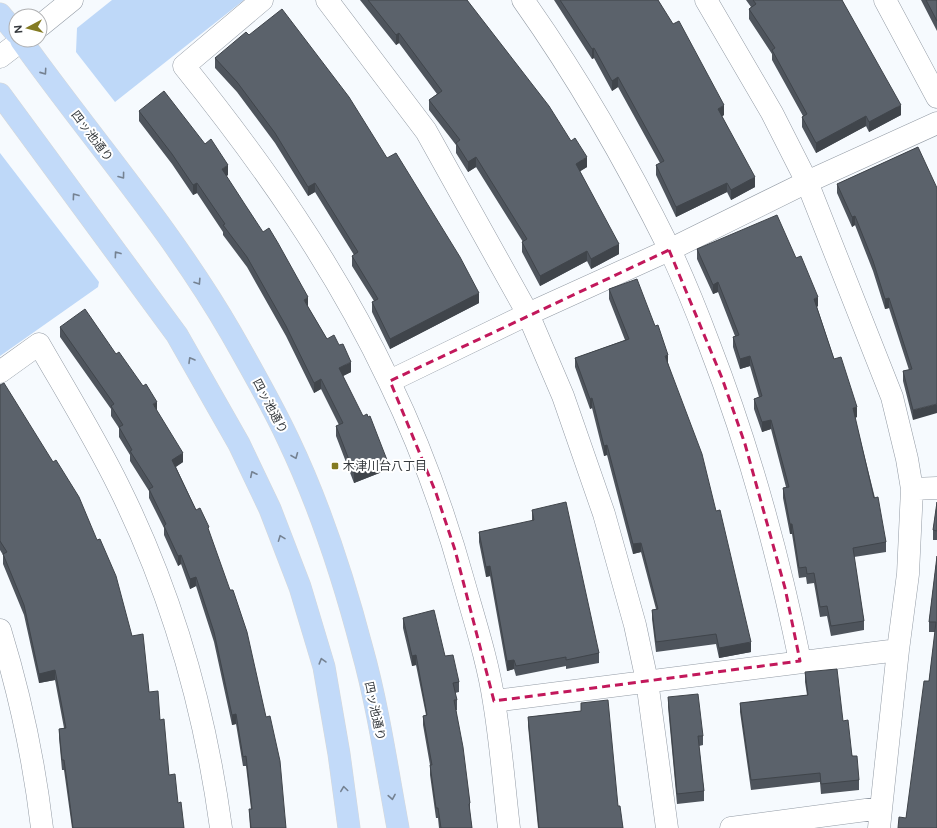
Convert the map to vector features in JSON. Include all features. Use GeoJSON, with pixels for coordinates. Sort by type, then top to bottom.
{"type":"FeatureCollection","features":[{"type":"Feature","properties":{"kind":"main road"},"geometry":{"type":"LineString","coordinates":[[0,14],[8,24]]}},
{"type":"Feature","properties":{"kind":"main road","name":"四ッ池通り"},"geometry":{"type":"LineString","coordinates":[[27,48],[54,87],[164,230],[230,332],[288,440],[318,514],[341,579],[363,650],[398,828]]}},
{"type":"Feature","properties":{"kind":"main road"},"geometry":{"type":"LineString","coordinates":[[0,94],[177,336],[239,444],[270,509],[300,587],[324,667],[339,754],[349,828]]}},
{"type":"Feature","properties":{"kind":"street"},"geometry":{"type":"LineString","coordinates":[[48,20],[72,0]]}},
{"type":"Feature","properties":{"kind":"street"},"geometry":{"type":"LineString","coordinates":[[262,0],[184,66],[258,162],[299,221],[335,280],[390,381],[436,493],[455,550],[476,625],[494,701],[509,828]]}},
{"type":"Feature","properties":{"kind":"street"},"geometry":{"type":"LineString","coordinates":[[327,0],[426,131],[528,314],[568,411],[604,514],[626,590],[647,681],[667,828]]}},
{"type":"Feature","properties":{"kind":"street"},"geometry":{"type":"LineString","coordinates":[[523,0],[584,92],[630,174],[669,250],[722,378],[745,444],[785,588],[800,661]]}},
{"type":"Feature","properties":{"kind":"street"},"geometry":{"type":"LineString","coordinates":[[706,0],[772,113],[807,182],[892,397],[901,429],[912,489],[908,574],[898,650],[880,818],[731,828]]}},
{"type":"Feature","properties":{"kind":"street"},"geometry":{"type":"LineString","coordinates":[[885,0],[937,97]]}},
{"type":"Feature","properties":{"kind":"street"},"geometry":{"type":"LineString","coordinates":[[0,57],[12,48]]}},
{"type":"Feature","properties":{"kind":"street"},"geometry":{"type":"LineString","coordinates":[[390,381],[528,314],[669,250],[807,182],[937,122]]}},
{"type":"Feature","properties":{"kind":"street"},"geometry":{"type":"LineString","coordinates":[[0,372],[39,344],[91,433],[119,488],[145,543],[167,601],[186,661],[202,723],[215,785],[221,828]]}},
{"type":"Feature","properties":{"kind":"street"},"geometry":{"type":"LineString","coordinates":[[912,489],[937,488]]}},
{"type":"Feature","properties":{"kind":"street"},"geometry":{"type":"LineString","coordinates":[[0,630],[14,675],[26,724],[42,828]]}},
{"type":"Feature","properties":{"kind":"street"},"geometry":{"type":"LineString","coordinates":[[494,701],[800,661],[898,650]]}},
{"type":"Feature","properties":{"kind":"highlighted area"},"geometry":{"type":"Polygon","coordinates":[[[669,250],[722,378],[745,444],[785,588],[800,661],[494,701],[455,550],[436,493],[390,381],[669,250]]]}},
{"type":"Feature","properties":{"kind":"shaded area"},"geometry":{"type":"Polygon","coordinates":[[[112,0],[244,0],[115,102],[76,52],[77,28],[112,0]]]}},
{"type":"Feature","properties":{"kind":"shaded area"},"geometry":{"type":"Polygon","coordinates":[[[0,153],[99,282],[98,287],[0,356],[0,153]]]}},
{"type":"Feature","properties":{"kind":"building"},"geometry":{"type":"Polygon","coordinates":[[[368,0],[467,0],[549,106],[571,141],[575,138],[587,157],[576,164],[619,244],[591,259],[587,251],[540,276],[522,242],[527,239],[476,157],[468,162],[456,143],[460,140],[429,100],[442,91],[399,33],[396,35],[368,0]]]}},
{"type":"Feature","properties":{"kind":"building"},"geometry":{"type":"Polygon","coordinates":[[[560,0],[658,0],[673,24],[679,21],[724,105],[718,109],[755,177],[731,190],[727,183],[676,207],[656,165],[664,161],[618,77],[612,81],[594,48],[592,49],[560,0]]]}},
{"type":"Feature","properties":{"kind":"building"},"geometry":{"type":"Polygon","coordinates":[[[753,0],[842,0],[901,105],[869,122],[866,116],[816,143],[802,117],[807,114],[772,50],[775,48],[749,9],[756,4],[753,0]]]}},
{"type":"Feature","properties":{"kind":"building"},"geometry":{"type":"Polygon","coordinates":[[[926,0],[937,0],[937,21],[926,0]]]}},
{"type":"Feature","properties":{"kind":"building"},"geometry":{"type":"Polygon","coordinates":[[[282,9],[349,97],[387,158],[396,153],[460,257],[479,293],[390,339],[372,302],[378,299],[352,256],[358,252],[315,183],[308,187],[275,133],[237,82],[215,58],[246,32],[249,35],[282,9]]]}},
{"type":"Feature","properties":{"kind":"building"},"geometry":{"type":"Polygon","coordinates":[[[164,91],[205,144],[211,139],[228,165],[222,169],[263,232],[269,228],[278,243],[308,297],[304,300],[327,339],[334,335],[339,345],[343,344],[351,362],[339,368],[363,416],[367,414],[368,417],[370,416],[387,460],[354,473],[336,426],[343,423],[321,379],[314,383],[286,326],[247,257],[223,225],[225,224],[197,183],[193,185],[172,154],[139,111],[164,91]]]}},
{"type":"Feature","properties":{"kind":"building"},"geometry":{"type":"Polygon","coordinates":[[[918,147],[937,188],[937,404],[913,410],[903,371],[912,369],[889,298],[885,299],[873,261],[855,216],[852,217],[837,184],[918,147]]]}},
{"type":"Feature","properties":{"kind":"building"},"geometry":{"type":"Polygon","coordinates":[[[777,215],[796,258],[801,256],[818,297],[814,299],[834,359],[841,357],[857,407],[853,408],[874,498],[878,497],[886,542],[853,548],[864,621],[831,626],[827,606],[820,607],[814,573],[807,574],[806,567],[799,568],[792,524],[790,524],[783,488],[789,487],[771,420],[762,422],[754,399],[762,396],[750,356],[740,359],[733,337],[739,335],[718,282],[713,285],[697,249],[777,215]]]}},
{"type":"Feature","properties":{"kind":"building"},"geometry":{"type":"Polygon","coordinates":[[[637,279],[655,326],[658,325],[668,355],[665,356],[702,454],[716,511],[720,510],[751,642],[719,648],[716,634],[656,642],[652,610],[658,609],[641,543],[633,544],[607,445],[604,446],[592,398],[590,399],[575,358],[629,339],[609,289],[637,279]]]}},
{"type":"Feature","properties":{"kind":"building"},"geometry":{"type":"Polygon","coordinates":[[[85,309],[116,354],[119,352],[143,386],[146,384],[157,402],[153,404],[183,453],[172,460],[196,510],[200,508],[209,527],[208,528],[230,590],[233,590],[247,632],[266,717],[270,716],[280,761],[286,828],[251,828],[249,809],[252,809],[246,756],[243,757],[236,714],[232,715],[214,632],[196,577],[190,579],[181,555],[178,556],[164,526],[166,524],[149,489],[153,487],[130,451],[132,450],[119,427],[123,425],[111,406],[114,404],[60,327],[85,309]]]}},
{"type":"Feature","properties":{"kind":"building"},"geometry":{"type":"Polygon","coordinates":[[[4,383],[53,462],[56,460],[79,497],[97,540],[100,539],[116,576],[132,636],[143,634],[149,692],[158,691],[160,720],[164,719],[169,775],[175,774],[178,803],[181,802],[184,828],[73,828],[64,760],[62,760],[59,729],[66,728],[55,670],[39,674],[24,605],[3,554],[7,552],[0,541],[0,385],[4,383]]]}},
{"type":"Feature","properties":{"kind":"building"},"geometry":{"type":"Polygon","coordinates":[[[566,502],[599,653],[566,660],[566,657],[516,666],[514,660],[507,661],[490,566],[486,567],[479,532],[534,520],[532,510],[566,502]]]}},
{"type":"Feature","properties":{"kind":"building"},"geometry":{"type":"Polygon","coordinates":[[[937,502],[937,531],[933,530],[937,502]]]}},
{"type":"Feature","properties":{"kind":"building"},"geometry":{"type":"Polygon","coordinates":[[[937,556],[937,828],[898,828],[899,817],[906,818],[924,681],[929,681],[936,622],[929,622],[937,556]]]}},
{"type":"Feature","properties":{"kind":"building"},"geometry":{"type":"Polygon","coordinates":[[[434,610],[445,656],[453,655],[459,682],[453,683],[457,700],[454,700],[463,747],[472,828],[441,828],[438,808],[436,808],[430,765],[432,765],[423,716],[427,715],[416,655],[412,656],[403,618],[434,610]]]}},
{"type":"Feature","properties":{"kind":"building"},"geometry":{"type":"Polygon","coordinates":[[[837,669],[843,721],[848,720],[852,756],[857,756],[859,780],[821,784],[820,773],[751,780],[740,703],[808,695],[805,672],[837,669]]]}},
{"type":"Feature","properties":{"kind":"building"},"geometry":{"type":"Polygon","coordinates":[[[698,694],[703,736],[698,736],[704,791],[677,794],[668,697],[698,694]]]}},
{"type":"Feature","properties":{"kind":"building"},"geometry":{"type":"Polygon","coordinates":[[[608,700],[618,806],[620,806],[623,828],[539,828],[528,717],[581,711],[581,703],[608,700]]]}},
{"type":"Feature","properties":{"kind":"place","name":"木津川台八丁目"},"geometry":{"type":"Point","coordinates":[335,466]}}]}
